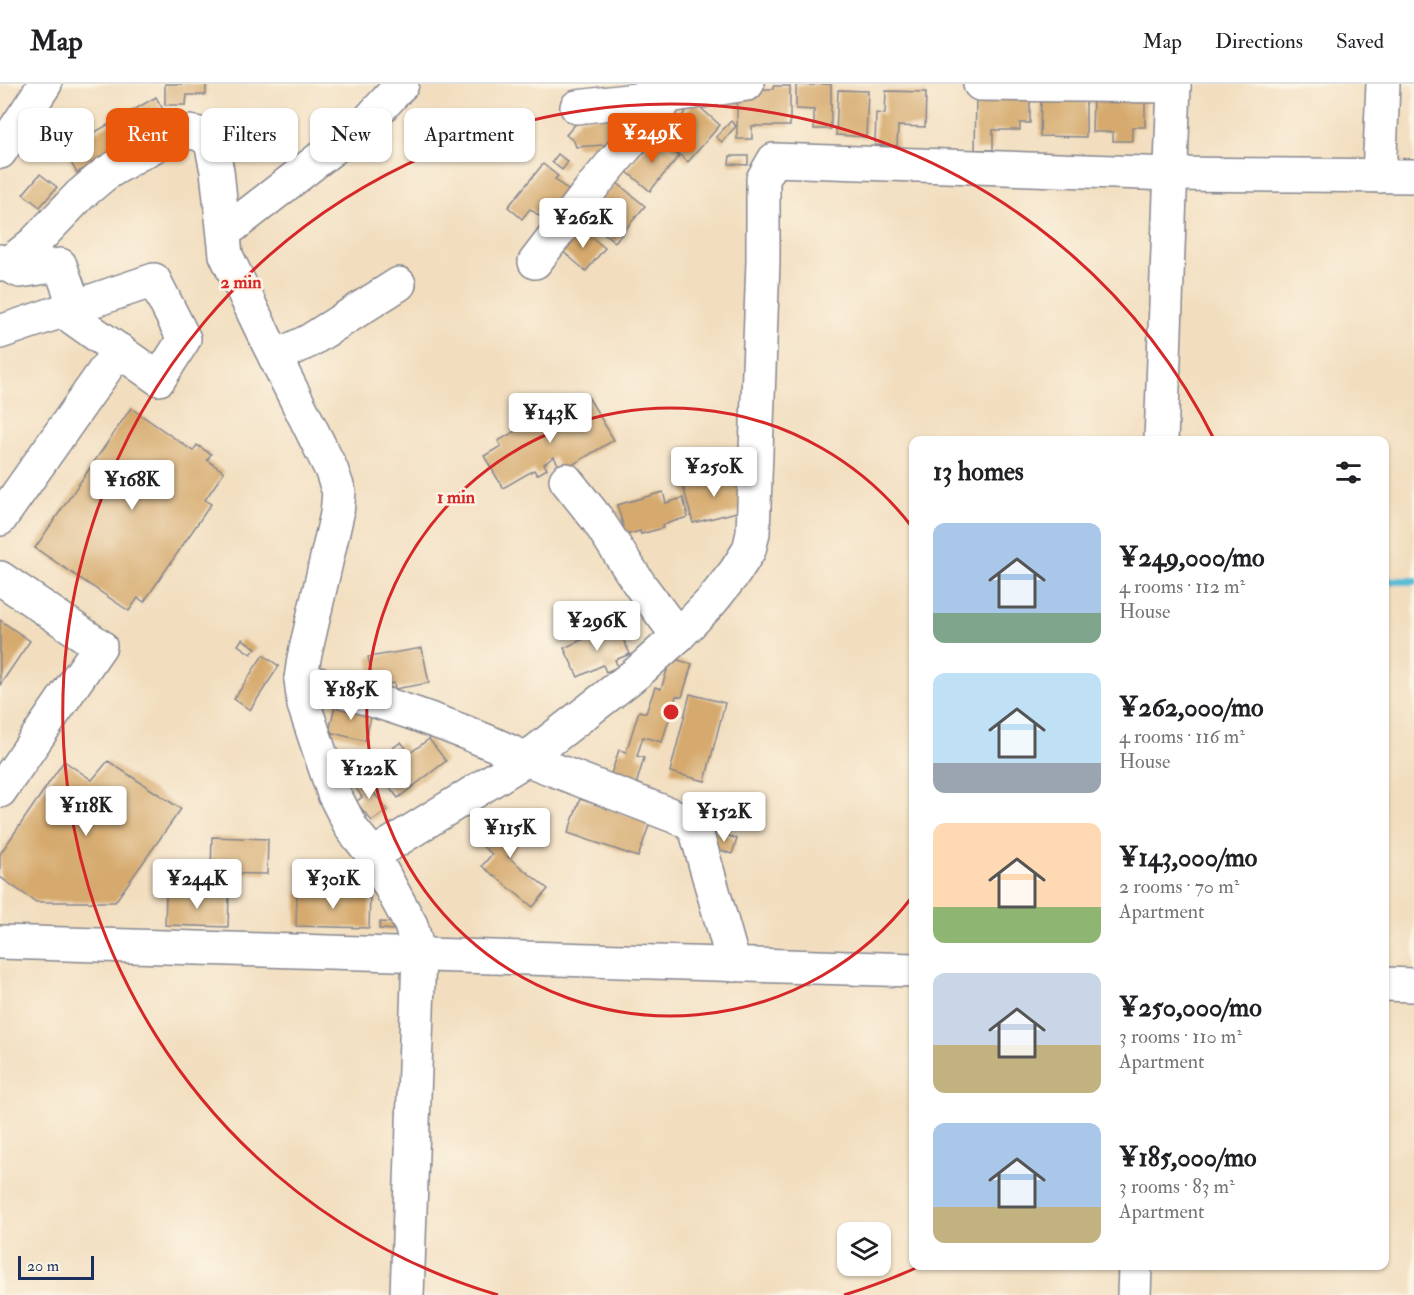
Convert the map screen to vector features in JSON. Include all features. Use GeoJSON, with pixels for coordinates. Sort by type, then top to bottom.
{"type":"FeatureCollection","features":[{"type":"Feature","properties":{"kind":"main road"},"geometry":{"type":"LineString","coordinates":[[0,152],[45,84]]}},
{"type":"Feature","properties":{"kind":"main road"},"geometry":{"type":"LineString","coordinates":[[224,233],[368,120],[402,84]]}},
{"type":"Feature","properties":{"kind":"main road"},"geometry":{"type":"LineString","coordinates":[[577,107],[747,84]]}},
{"type":"Feature","properties":{"kind":"main road"},"geometry":{"type":"LineString","coordinates":[[980,84],[1174,85],[1161,436]]}},
{"type":"Feature","properties":{"kind":"main road"},"geometry":{"type":"LineString","coordinates":[[1379,176],[1383,84]]}},
{"type":"Feature","properties":{"kind":"main road"},"geometry":{"type":"LineString","coordinates":[[535,262],[594,185],[669,96]]}},
{"type":"Feature","properties":{"kind":"main road"},"geometry":{"type":"LineString","coordinates":[[0,332],[69,309],[154,280],[184,339],[159,379],[118,350],[69,309],[60,265],[20,272],[4,263],[34,243],[80,195],[105,174],[167,139],[189,132],[200,134],[211,142],[217,171],[226,255],[331,469],[339,492],[337,514],[304,658],[301,679],[304,705],[334,794],[352,829],[373,855],[411,925],[419,955],[407,1295]]}},
{"type":"Feature","properties":{"kind":"main road"},"geometry":{"type":"LineString","coordinates":[[373,855],[526,759],[638,672],[711,602],[735,572],[748,550],[753,533],[763,179],[774,160],[1171,174],[1414,176]]}},
{"type":"Feature","properties":{"kind":"main road"},"geometry":{"type":"LineString","coordinates":[[275,357],[309,341],[399,284]]}},
{"type":"Feature","properties":{"kind":"main road"},"geometry":{"type":"LineString","coordinates":[[0,519],[118,350]]}},
{"type":"Feature","properties":{"kind":"main road"},"geometry":{"type":"LineString","coordinates":[[566,480],[597,519],[640,585],[678,636]]}},
{"type":"Feature","properties":{"kind":"main road"},"geometry":{"type":"LineString","coordinates":[[0,578],[100,645],[0,791]]}},
{"type":"Feature","properties":{"kind":"main road"},"geometry":{"type":"LineString","coordinates":[[301,679],[443,723],[526,759],[687,821],[696,831],[734,965]]}},
{"type":"Feature","properties":{"kind":"main road"},"geometry":{"type":"LineString","coordinates":[[0,942],[909,970]]}},
{"type":"Feature","properties":{"kind":"main road"},"geometry":{"type":"LineString","coordinates":[[1389,984],[1414,985]]}},
{"type":"Feature","properties":{"kind":"main road"},"geometry":{"type":"LineString","coordinates":[[1134,1295],[1135,1270]]}},
{"type":"Feature","properties":{"kind":"building"},"geometry":{"type":"Polygon","coordinates":[[[165,84],[206,84],[206,95],[187,95],[186,105],[165,105],[165,84]]]}},
{"type":"Feature","properties":{"kind":"building"},"geometry":{"type":"Polygon","coordinates":[[[831,84],[831,129],[814,129],[814,110],[796,109],[796,85],[831,84]]]}},
{"type":"Feature","properties":{"kind":"building"},"geometry":{"type":"Polygon","coordinates":[[[773,86],[790,86],[790,126],[752,126],[752,139],[737,139],[737,95],[755,89],[773,89],[773,86]]]}},
{"type":"Feature","properties":{"kind":"building"},"geometry":{"type":"Polygon","coordinates":[[[838,90],[868,91],[866,137],[836,135],[838,90]]]}},
{"type":"Feature","properties":{"kind":"building"},"geometry":{"type":"Polygon","coordinates":[[[886,91],[926,92],[925,127],[898,126],[897,146],[875,145],[876,113],[885,114],[886,91]]]}},
{"type":"Feature","properties":{"kind":"building"},"geometry":{"type":"Polygon","coordinates":[[[976,96],[1030,97],[1030,123],[1020,123],[1020,130],[993,130],[993,150],[975,150],[976,96]]]}},
{"type":"Feature","properties":{"kind":"building"},"geometry":{"type":"Polygon","coordinates":[[[156,97],[162,108],[137,108],[156,97]]]}},
{"type":"Feature","properties":{"kind":"building"},"geometry":{"type":"Polygon","coordinates":[[[1041,97],[1086,97],[1086,137],[1040,136],[1041,97]]]}},
{"type":"Feature","properties":{"kind":"building"},"geometry":{"type":"Polygon","coordinates":[[[1093,97],[1145,98],[1145,127],[1132,127],[1132,141],[1113,141],[1113,132],[1092,132],[1093,97]]]}},
{"type":"Feature","properties":{"kind":"building"},"geometry":{"type":"Polygon","coordinates":[[[694,102],[720,125],[688,162],[662,139],[694,102]]]}},
{"type":"Feature","properties":{"kind":"building"},"geometry":{"type":"Polygon","coordinates":[[[629,113],[628,129],[617,144],[576,147],[574,141],[566,135],[580,119],[629,113]]]}},
{"type":"Feature","properties":{"kind":"building"},"geometry":{"type":"Polygon","coordinates":[[[731,121],[736,126],[722,142],[716,137],[731,121]]]}},
{"type":"Feature","properties":{"kind":"building"},"geometry":{"type":"Polygon","coordinates":[[[106,126],[106,156],[77,173],[71,162],[94,162],[94,133],[106,126]]]}},
{"type":"Feature","properties":{"kind":"building"},"geometry":{"type":"Polygon","coordinates":[[[655,137],[679,156],[650,191],[626,171],[655,137]]]}},
{"type":"Feature","properties":{"kind":"building"},"geometry":{"type":"Polygon","coordinates":[[[558,154],[568,162],[562,170],[552,162],[558,154]]]}},
{"type":"Feature","properties":{"kind":"building"},"geometry":{"type":"Polygon","coordinates":[[[730,156],[748,156],[748,165],[729,164],[730,156]]]}},
{"type":"Feature","properties":{"kind":"building"},"geometry":{"type":"Polygon","coordinates":[[[543,164],[558,176],[555,179],[570,192],[546,221],[530,209],[522,219],[508,207],[543,164]]]}},
{"type":"Feature","properties":{"kind":"building"},"geometry":{"type":"Polygon","coordinates":[[[40,174],[57,187],[40,207],[23,194],[40,174]]]}},
{"type":"Feature","properties":{"kind":"building"},"geometry":{"type":"Polygon","coordinates":[[[616,182],[645,206],[615,242],[591,223],[599,213],[594,209],[616,182]]]}},
{"type":"Feature","properties":{"kind":"building"},"geometry":{"type":"Polygon","coordinates":[[[580,228],[605,248],[586,271],[561,250],[580,228]]]}},
{"type":"Feature","properties":{"kind":"building"},"geometry":{"type":"Polygon","coordinates":[[[587,395],[614,440],[562,471],[554,457],[544,464],[547,469],[537,475],[534,470],[503,488],[484,456],[501,446],[498,441],[535,420],[542,432],[576,411],[571,403],[587,395]]]}},
{"type":"Feature","properties":{"kind":"building"},"geometry":{"type":"Polygon","coordinates":[[[131,408],[193,451],[197,445],[211,454],[207,460],[224,472],[205,500],[211,504],[144,602],[138,598],[129,611],[35,548],[131,408]]]}},
{"type":"Feature","properties":{"kind":"building"},"geometry":{"type":"Polygon","coordinates":[[[735,473],[745,510],[693,523],[683,486],[735,473]]]}},
{"type":"Feature","properties":{"kind":"building"},"geometry":{"type":"Polygon","coordinates":[[[663,492],[666,503],[683,498],[688,517],[662,525],[663,528],[641,534],[640,531],[626,535],[617,505],[663,492]]]}},
{"type":"Feature","properties":{"kind":"building"},"geometry":{"type":"Polygon","coordinates":[[[0,620],[30,641],[0,685],[0,620]]]}},
{"type":"Feature","properties":{"kind":"building"},"geometry":{"type":"Polygon","coordinates":[[[609,627],[615,640],[622,637],[630,654],[615,660],[618,667],[606,672],[603,665],[578,677],[564,648],[609,627]]]}},
{"type":"Feature","properties":{"kind":"building"},"geometry":{"type":"Polygon","coordinates":[[[242,639],[256,648],[251,654],[238,645],[242,639]]]}},
{"type":"Feature","properties":{"kind":"building"},"geometry":{"type":"Polygon","coordinates":[[[422,648],[429,683],[395,689],[394,683],[374,686],[368,657],[422,648]]]}},
{"type":"Feature","properties":{"kind":"building"},"geometry":{"type":"Polygon","coordinates":[[[263,655],[279,666],[250,710],[234,699],[263,655]]]}},
{"type":"Feature","properties":{"kind":"building"},"geometry":{"type":"Polygon","coordinates":[[[671,658],[692,664],[682,697],[676,696],[662,742],[643,737],[637,756],[644,758],[636,785],[610,777],[619,750],[626,752],[639,711],[646,713],[655,687],[661,689],[671,658]]]}},
{"type":"Feature","properties":{"kind":"building"},"geometry":{"type":"Polygon","coordinates":[[[690,694],[725,703],[705,781],[670,772],[690,694]]]}},
{"type":"Feature","properties":{"kind":"building"},"geometry":{"type":"Polygon","coordinates":[[[336,701],[373,710],[365,741],[329,732],[336,701]]]}},
{"type":"Feature","properties":{"kind":"building"},"geometry":{"type":"Polygon","coordinates":[[[429,739],[446,761],[398,798],[380,775],[391,767],[382,756],[401,742],[410,753],[429,739]]]}},
{"type":"Feature","properties":{"kind":"building"},"geometry":{"type":"Polygon","coordinates":[[[64,761],[92,780],[108,761],[181,809],[115,902],[36,902],[0,877],[0,854],[64,761]]]}},
{"type":"Feature","properties":{"kind":"building"},"geometry":{"type":"Polygon","coordinates":[[[362,777],[387,810],[372,821],[356,802],[362,797],[353,784],[362,777]]]}},
{"type":"Feature","properties":{"kind":"building"},"geometry":{"type":"Polygon","coordinates":[[[580,799],[631,816],[652,817],[638,857],[568,833],[580,799]]]}},
{"type":"Feature","properties":{"kind":"building"},"geometry":{"type":"Polygon","coordinates":[[[502,812],[527,833],[508,857],[548,889],[533,907],[482,866],[492,854],[477,842],[502,812]]]}},
{"type":"Feature","properties":{"kind":"building"},"geometry":{"type":"Polygon","coordinates":[[[716,831],[737,839],[732,854],[711,847],[716,831]]]}},
{"type":"Feature","properties":{"kind":"building"},"geometry":{"type":"Polygon","coordinates":[[[212,837],[268,839],[267,874],[211,873],[212,837]]]}},
{"type":"Feature","properties":{"kind":"building"},"geometry":{"type":"Polygon","coordinates":[[[297,892],[370,894],[369,928],[296,926],[297,892]]]}},
{"type":"Feature","properties":{"kind":"building"},"geometry":{"type":"Polygon","coordinates":[[[166,894],[229,896],[228,927],[165,925],[166,894]]]}},
{"type":"Feature","properties":{"kind":"building"},"geometry":{"type":"Polygon","coordinates":[[[380,922],[395,923],[395,930],[379,929],[380,922]]]}},
{"type":"Feature","properties":{"kind":"waterway"},"geometry":{"type":"LineString","coordinates":[[1389,581],[1414,581]]}}]}
